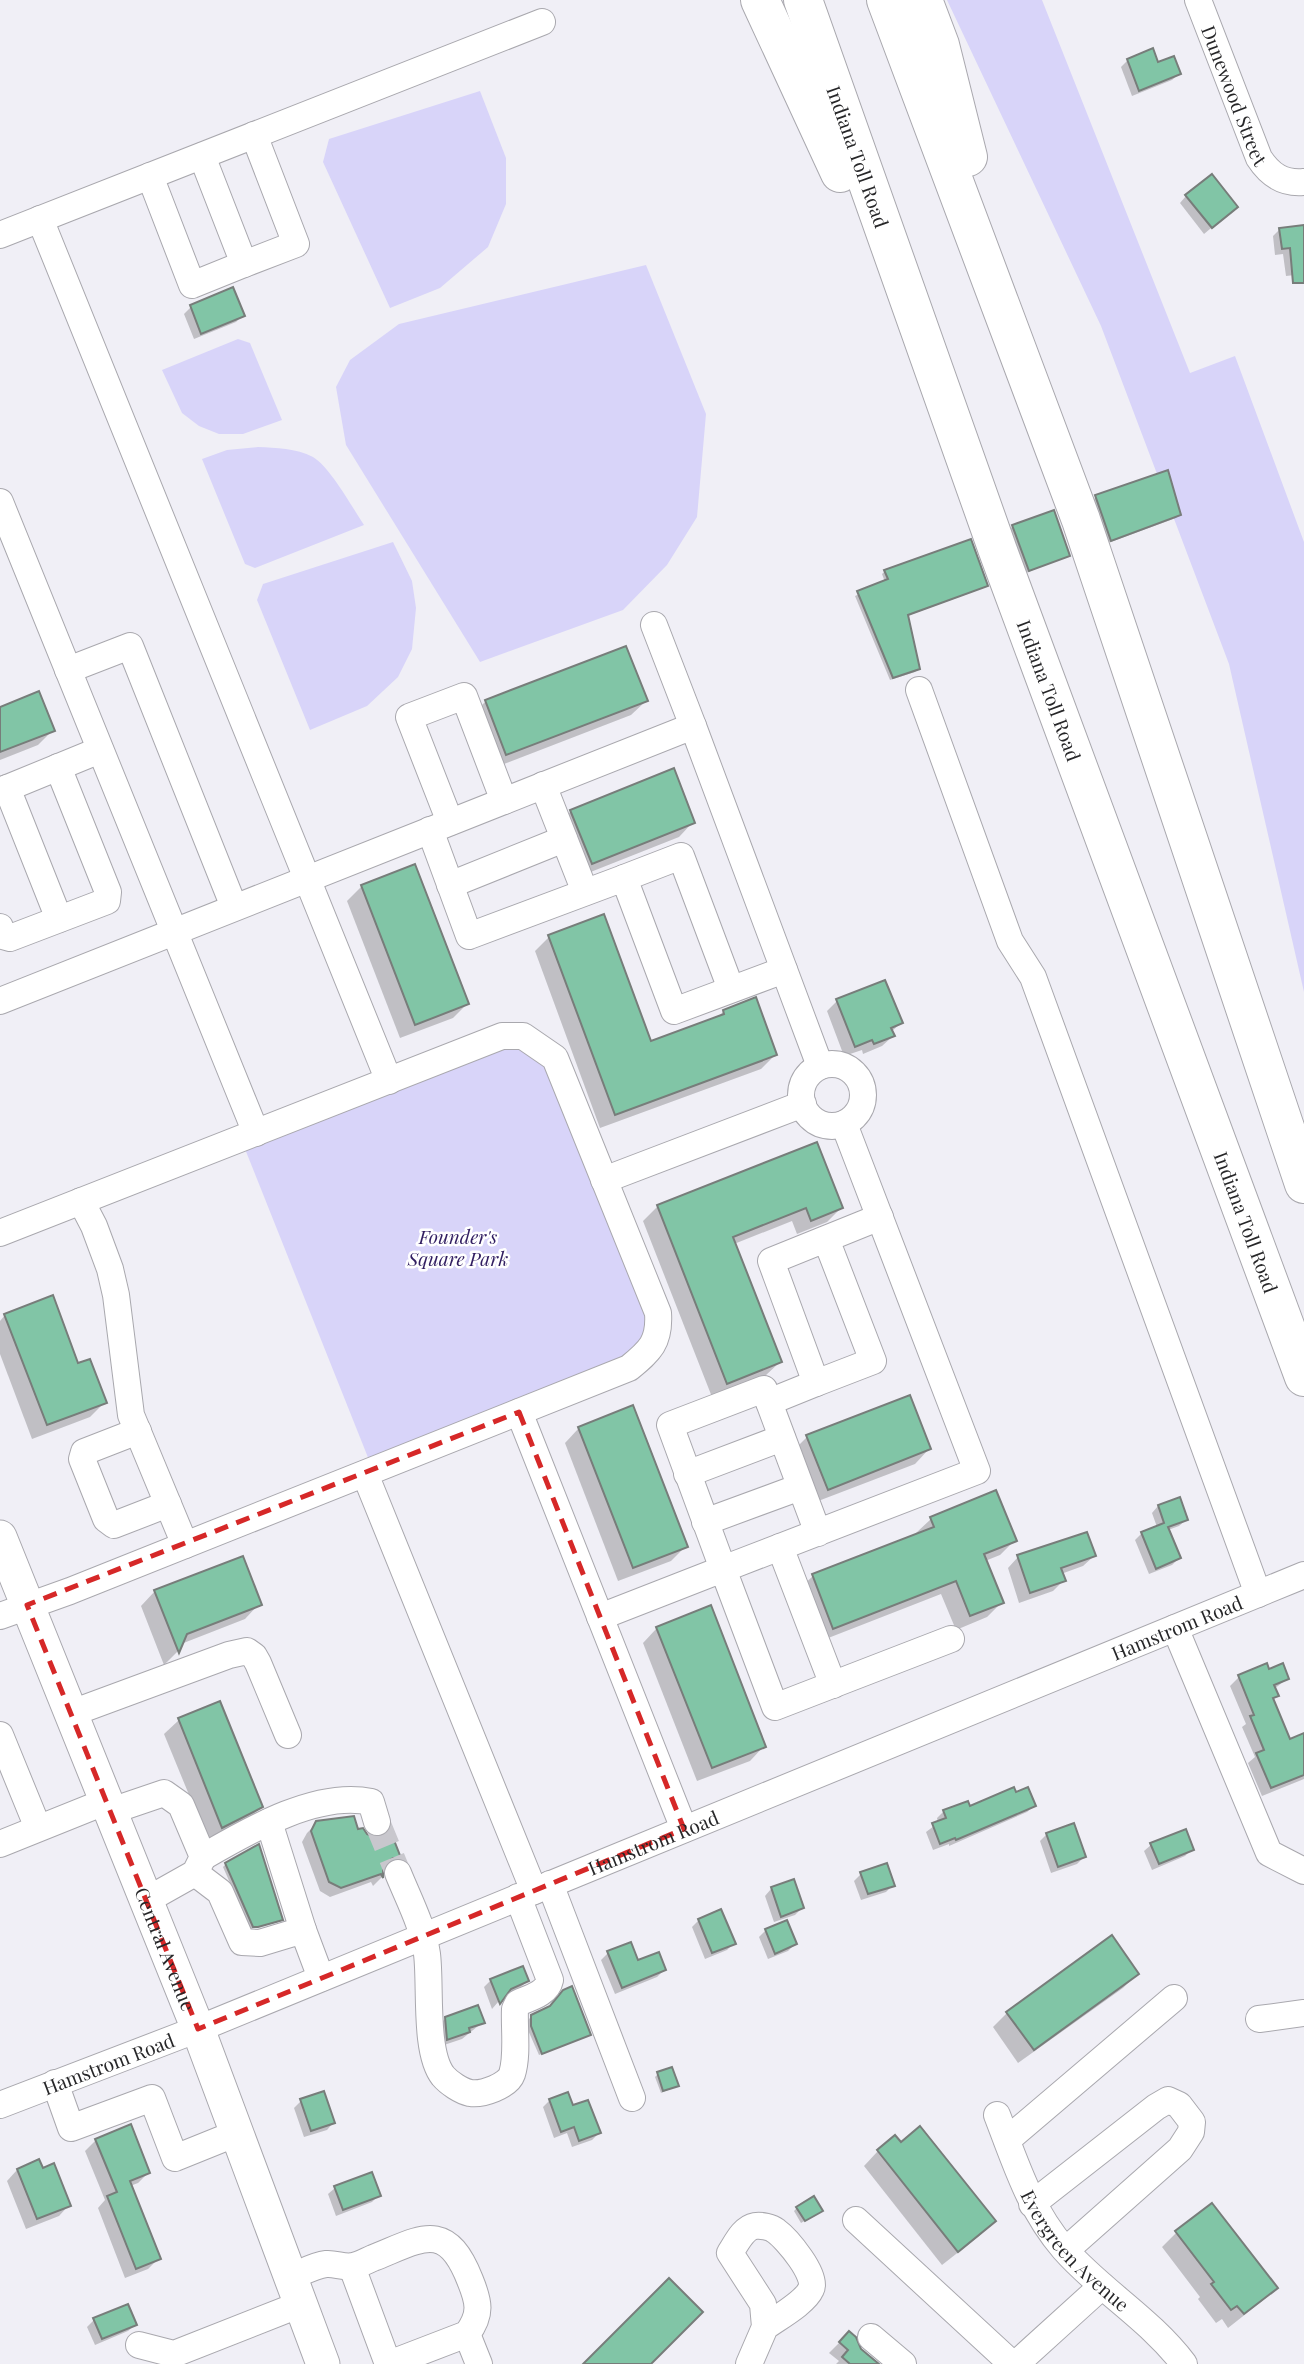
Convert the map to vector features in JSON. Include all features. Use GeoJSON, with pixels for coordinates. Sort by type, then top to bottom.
{"type":"FeatureCollection","features":[{"type":"Feature","properties":{"kind":"highway"},"geometry":{"type":"LineString","coordinates":[[760,0],[935,375]]}},
{"type":"Feature","properties":{"kind":"highway","name":"Indiana Toll Road"},"geometry":{"type":"LineString","coordinates":[[803,0],[998,551],[1304,1377]]}},
{"type":"Feature","properties":{"kind":"highway"},"geometry":{"type":"LineString","coordinates":[[887,0],[1081,520],[1304,1184]]}},
{"type":"Feature","properties":{"kind":"highway"},"geometry":{"type":"LineString","coordinates":[[923,0],[940,45],[1016,342]]}},
{"type":"Feature","properties":{"kind":"main road","name":"Central Avenue"},"geometry":{"type":"LineString","coordinates":[[0,1536],[14,1610],[72,1713],[198,2029],[323,2364]]}},
{"type":"Feature","properties":{"kind":"street","name":"Dunewood Street"},"geometry":{"type":"LineString","coordinates":[[1198,0],[1259,158],[1272,173],[1294,181]]}},
{"type":"Feature","properties":{"kind":"street"},"geometry":{"type":"LineString","coordinates":[[0,234],[542,22]]}},
{"type":"Feature","properties":{"kind":"street"},"geometry":{"type":"LineString","coordinates":[[150,176],[192,285],[296,244],[254,135]]}},
{"type":"Feature","properties":{"kind":"street"},"geometry":{"type":"LineString","coordinates":[[202,156],[244,264]]}},
{"type":"Feature","properties":{"kind":"street"},"geometry":{"type":"LineString","coordinates":[[40,219],[389,1081]]}},
{"type":"Feature","properties":{"kind":"street"},"geometry":{"type":"LineString","coordinates":[[0,502],[256,1133]]}},
{"type":"Feature","properties":{"kind":"street"},"geometry":{"type":"LineString","coordinates":[[654,625],[820,1066]]}},
{"type":"Feature","properties":{"kind":"street"},"geometry":{"type":"LineString","coordinates":[[68,670],[130,646],[234,907]]}},
{"type":"Feature","properties":{"kind":"street"},"geometry":{"type":"LineString","coordinates":[[919,690],[1010,941],[1033,977],[1258,1594]]}},
{"type":"Feature","properties":{"kind":"street"},"geometry":{"type":"LineString","coordinates":[[504,801],[464,696],[409,717],[440,826],[450,884],[469,936],[681,856],[731,989]]}},
{"type":"Feature","properties":{"kind":"street"},"geometry":{"type":"LineString","coordinates":[[0,1001],[173,930],[693,726]]}},
{"type":"Feature","properties":{"kind":"street"},"geometry":{"type":"LineString","coordinates":[[59,919],[3,789],[100,750]]}},
{"type":"Feature","properties":{"kind":"street"},"geometry":{"type":"LineString","coordinates":[[0,928],[3,936],[10,938],[107,901],[107,892],[58,767]]}},
{"type":"Feature","properties":{"kind":"street"},"geometry":{"type":"LineString","coordinates":[[542,785],[585,892]]}},
{"type":"Feature","properties":{"kind":"street"},"geometry":{"type":"LineString","coordinates":[[450,884],[564,839]]}},
{"type":"Feature","properties":{"kind":"street"},"geometry":{"type":"LineString","coordinates":[[624,878],[674,1011],[784,970]]}},
{"type":"Feature","properties":{"kind":"street"},"geometry":{"type":"LineString","coordinates":[[0,1233],[502,1037],[523,1036],[555,1058],[658,1313],[659,1330],[650,1351],[629,1368],[70,1591],[14,1610]]}},
{"type":"Feature","properties":{"kind":"street"},"geometry":{"type":"LineString","coordinates":[[830,1063],[849,1068],[861,1083],[864,1092],[859,1111],[844,1124],[834,1126],[815,1121],[803,1104],[802,1086],[806,1078],[820,1066],[830,1063]]}},
{"type":"Feature","properties":{"kind":"street"},"geometry":{"type":"LineString","coordinates":[[604,1180],[803,1104]]}},
{"type":"Feature","properties":{"kind":"street"},"geometry":{"type":"LineString","coordinates":[[600,1618],[977,1471],[844,1124]]}},
{"type":"Feature","properties":{"kind":"street"},"geometry":{"type":"LineString","coordinates":[[81,1201],[110,1269],[116,1295],[131,1415],[185,1545]]}},
{"type":"Feature","properties":{"kind":"street"},"geometry":{"type":"LineString","coordinates":[[816,1383],[771,1261],[880,1217]]}},
{"type":"Feature","properties":{"kind":"street"},"geometry":{"type":"LineString","coordinates":[[769,1402],[873,1361],[826,1239]]}},
{"type":"Feature","properties":{"kind":"street"},"geometry":{"type":"LineString","coordinates":[[818,1533],[764,1389],[670,1425],[775,1707],[951,1639]]}},
{"type":"Feature","properties":{"kind":"street"},"geometry":{"type":"LineString","coordinates":[[519,1412],[684,1829]]}},
{"type":"Feature","properties":{"kind":"street"},"geometry":{"type":"LineString","coordinates":[[138,1431],[84,1452],[82,1459],[106,1519],[114,1525],[168,1504]]}},
{"type":"Feature","properties":{"kind":"street"},"geometry":{"type":"LineString","coordinates":[[687,1474],[782,1438]]}},
{"type":"Feature","properties":{"kind":"street"},"geometry":{"type":"LineString","coordinates":[[365,1474],[534,1891],[632,2098]]}},
{"type":"Feature","properties":{"kind":"street"},"geometry":{"type":"LineString","coordinates":[[705,1522],[800,1487]]}},
{"type":"Feature","properties":{"kind":"street"},"geometry":{"type":"LineString","coordinates":[[780,1547],[833,1685]]}},
{"type":"Feature","properties":{"kind":"street","name":"Hamstrom Road"},"geometry":{"type":"LineString","coordinates":[[2,2099],[55,2084],[198,2029],[1304,1575]]}},
{"type":"Feature","properties":{"kind":"street"},"geometry":{"type":"LineString","coordinates":[[1175,1628],[1269,1853],[1304,1871]]}},
{"type":"Feature","properties":{"kind":"street"},"geometry":{"type":"LineString","coordinates":[[72,1713],[229,1655],[247,1651],[258,1663],[288,1735]]}},
{"type":"Feature","properties":{"kind":"street"},"geometry":{"type":"LineString","coordinates":[[0,1735],[38,1828]]}},
{"type":"Feature","properties":{"kind":"street"},"geometry":{"type":"LineString","coordinates":[[0,1844],[38,1828],[109,1806],[164,1793],[181,1805],[199,1865],[220,1892],[242,1942],[260,1943],[303,1930]]}},
{"type":"Feature","properties":{"kind":"street"},"geometry":{"type":"LineString","coordinates":[[147,1900],[247,1831],[304,1808],[353,1798],[371,1802],[377,1822]]}},
{"type":"Feature","properties":{"kind":"street"},"geometry":{"type":"LineString","coordinates":[[269,1822],[321,1978]]}},
{"type":"Feature","properties":{"kind":"street"},"geometry":{"type":"LineString","coordinates":[[398,1873],[427,1953],[432,2046],[436,2062],[443,2075],[460,2090],[471,2094],[505,2084],[511,2078],[515,2009],[518,2003],[550,1986],[534,1891]]}},
{"type":"Feature","properties":{"kind":"street"},"geometry":{"type":"LineString","coordinates":[[1007,2140],[1174,1998]]}},
{"type":"Feature","properties":{"kind":"street"},"geometry":{"type":"LineString","coordinates":[[1259,2019],[1303,2016]]}},
{"type":"Feature","properties":{"kind":"street"},"geometry":{"type":"LineString","coordinates":[[55,2084],[71,2128],[152,2098],[175,2158],[237,2133]]}},
{"type":"Feature","properties":{"kind":"street"},"geometry":{"type":"LineString","coordinates":[[1032,2204],[1168,2100],[1179,2105],[1192,2122],[1191,2132],[1180,2149],[1066,2250]]}},
{"type":"Feature","properties":{"kind":"street","name":"Evergreen Avenue"},"geometry":{"type":"LineString","coordinates":[[997,2115],[1032,2204],[1066,2250],[1102,2286],[1162,2338],[1184,2364]]}},
{"type":"Feature","properties":{"kind":"street"},"geometry":{"type":"LineString","coordinates":[[856,2220],[1014,2364],[1102,2286]]}},
{"type":"Feature","properties":{"kind":"street"},"geometry":{"type":"LineString","coordinates":[[139,2345],[174,2354],[296,2290],[326,2264],[352,2267],[421,2238],[435,2238],[450,2246],[461,2257],[475,2292],[479,2311],[475,2325],[467,2334],[388,2364],[352,2267]]}},
{"type":"Feature","properties":{"kind":"street"},"geometry":{"type":"LineString","coordinates":[[750,2364],[765,2327]]}},
{"type":"Feature","properties":{"kind":"street"},"geometry":{"type":"LineString","coordinates":[[467,2334],[479,2364]]}},
{"type":"Feature","properties":{"kind":"street"},"geometry":{"type":"LineString","coordinates":[[871,2337],[903,2364]]}},
{"type":"Feature","properties":{"kind":"highlighted area"},"geometry":{"type":"Polygon","coordinates":[[[519,1412],[684,1829],[198,2029],[27,1605],[519,1412]]]}},
{"type":"Feature","properties":{"kind":"green space"},"geometry":{"type":"Polygon","coordinates":[[[947,0],[1042,0],[1190,373],[1235,356],[1304,542],[1304,992],[1229,664],[1101,326],[947,0]]]}},
{"type":"Feature","properties":{"kind":"green space"},"geometry":{"type":"Polygon","coordinates":[[[480,91],[506,158],[506,204],[488,247],[440,288],[390,308],[323,162],[329,139],[480,91]]]}},
{"type":"Feature","properties":{"kind":"green space"},"geometry":{"type":"Polygon","coordinates":[[[646,265],[706,414],[697,517],[667,565],[623,610],[480,662],[346,445],[336,387],[350,360],[399,324],[646,265]]]}},
{"type":"Feature","properties":{"kind":"green space"},"geometry":{"type":"Polygon","coordinates":[[[238,339],[250,343],[282,420],[243,434],[219,434],[199,426],[182,413],[162,370],[238,339]]]}},
{"type":"Feature","properties":{"kind":"green space"},"geometry":{"type":"Polygon","coordinates":[[[258,447],[293,450],[320,462],[364,525],[255,568],[245,564],[202,459],[227,450],[258,447]]]}},
{"type":"Feature","properties":{"kind":"green space"},"geometry":{"type":"Polygon","coordinates":[[[393,542],[412,581],[416,608],[412,649],[398,677],[367,706],[310,730],[257,600],[263,584],[393,542]]]}},
{"type":"Feature","properties":{"kind":"green space","name":"Founder's Square Park"},"geometry":{"type":"Polygon","coordinates":[[[502,1036],[542,1048],[658,1313],[650,1351],[373,1470],[241,1139],[502,1036]]]}},
{"type":"Feature","properties":{"kind":"building"},"geometry":{"type":"Polygon","coordinates":[[[1153,48],[1158,62],[1174,56],[1181,74],[1139,91],[1127,59],[1153,48]]]}},
{"type":"Feature","properties":{"kind":"building"},"geometry":{"type":"Polygon","coordinates":[[[1212,174],[1238,207],[1212,228],[1185,195],[1212,174]]]}},
{"type":"Feature","properties":{"kind":"building"},"geometry":{"type":"Polygon","coordinates":[[[1304,225],[1304,283],[1293,283],[1290,248],[1282,249],[1279,228],[1304,225]]]}},
{"type":"Feature","properties":{"kind":"building"},"geometry":{"type":"Polygon","coordinates":[[[233,287],[245,316],[201,334],[190,305],[233,287]]]}},
{"type":"Feature","properties":{"kind":"building"},"geometry":{"type":"Polygon","coordinates":[[[1168,470],[1181,515],[1111,541],[1095,495],[1168,470]]]}},
{"type":"Feature","properties":{"kind":"building"},"geometry":{"type":"Polygon","coordinates":[[[1054,510],[1070,556],[1029,571],[1012,525],[1054,510]]]}},
{"type":"Feature","properties":{"kind":"building"},"geometry":{"type":"Polygon","coordinates":[[[971,539],[988,586],[908,615],[920,669],[893,678],[857,591],[888,579],[884,570],[971,539]]]}},
{"type":"Feature","properties":{"kind":"building"},"geometry":{"type":"Polygon","coordinates":[[[626,646],[648,701],[506,755],[485,700],[626,646]]]}},
{"type":"Feature","properties":{"kind":"building"},"geometry":{"type":"Polygon","coordinates":[[[39,691],[55,731],[0,752],[0,707],[39,691]]]}},
{"type":"Feature","properties":{"kind":"building"},"geometry":{"type":"Polygon","coordinates":[[[674,768],[695,823],[592,864],[570,810],[674,768]]]}},
{"type":"Feature","properties":{"kind":"building"},"geometry":{"type":"Polygon","coordinates":[[[415,864],[469,1004],[415,1025],[361,885],[415,864]]]}},
{"type":"Feature","properties":{"kind":"building"},"geometry":{"type":"Polygon","coordinates":[[[604,914],[651,1041],[724,1014],[723,1010],[756,997],[777,1055],[615,1115],[548,935],[604,914]]]}},
{"type":"Feature","properties":{"kind":"building"},"geometry":{"type":"Polygon","coordinates":[[[885,980],[903,1023],[891,1028],[895,1036],[874,1044],[872,1040],[855,1047],[836,999],[885,980]]]}},
{"type":"Feature","properties":{"kind":"building"},"geometry":{"type":"Polygon","coordinates":[[[817,1142],[843,1208],[811,1221],[806,1208],[733,1237],[782,1362],[727,1384],[657,1205],[817,1142]]]}},
{"type":"Feature","properties":{"kind":"building"},"geometry":{"type":"Polygon","coordinates":[[[53,1295],[78,1363],[90,1359],[107,1403],[47,1425],[4,1314],[53,1295]]]}},
{"type":"Feature","properties":{"kind":"building"},"geometry":{"type":"Polygon","coordinates":[[[910,1395],[931,1449],[828,1490],[806,1435],[910,1395]]]}},
{"type":"Feature","properties":{"kind":"building"},"geometry":{"type":"Polygon","coordinates":[[[633,1405],[688,1547],[633,1568],[578,1427],[633,1405]]]}},
{"type":"Feature","properties":{"kind":"building"},"geometry":{"type":"Polygon","coordinates":[[[996,1490],[1017,1541],[984,1554],[1004,1603],[970,1616],[956,1581],[833,1629],[812,1574],[934,1527],[930,1517],[996,1490]]]}},
{"type":"Feature","properties":{"kind":"building"},"geometry":{"type":"Polygon","coordinates":[[[1180,1497],[1188,1520],[1168,1527],[1181,1558],[1156,1569],[1141,1532],[1164,1523],[1158,1505],[1180,1497]]]}},
{"type":"Feature","properties":{"kind":"building"},"geometry":{"type":"Polygon","coordinates":[[[1087,1532],[1096,1556],[1061,1568],[1066,1581],[1030,1593],[1017,1555],[1087,1532]]]}},
{"type":"Feature","properties":{"kind":"building"},"geometry":{"type":"Polygon","coordinates":[[[243,1556],[262,1605],[187,1634],[179,1653],[154,1590],[243,1556]]]}},
{"type":"Feature","properties":{"kind":"building"},"geometry":{"type":"Polygon","coordinates":[[[711,1605],[766,1747],[712,1768],[656,1627],[711,1605]]]}},
{"type":"Feature","properties":{"kind":"building"},"geometry":{"type":"Polygon","coordinates":[[[1267,1663],[1269,1669],[1283,1663],[1289,1679],[1274,1685],[1279,1696],[1273,1698],[1290,1739],[1304,1733],[1304,1775],[1271,1788],[1256,1753],[1264,1750],[1238,1675],[1267,1663]]]}},
{"type":"Feature","properties":{"kind":"building"},"geometry":{"type":"Polygon","coordinates":[[[220,1701],[263,1807],[222,1828],[178,1718],[220,1701]]]}},
{"type":"Feature","properties":{"kind":"building"},"geometry":{"type":"Polygon","coordinates":[[[1014,1787],[1016,1792],[1028,1787],[1036,1806],[956,1840],[955,1838],[940,1844],[932,1823],[946,1818],[943,1810],[968,1801],[970,1806],[1014,1787]]]}},
{"type":"Feature","properties":{"kind":"building"},"geometry":{"type":"Polygon","coordinates":[[[354,1816],[358,1829],[363,1828],[373,1837],[382,1837],[390,1830],[401,1858],[393,1858],[386,1863],[383,1878],[381,1874],[341,1888],[329,1882],[311,1831],[316,1821],[354,1816]]]}},
{"type":"Feature","properties":{"kind":"building"},"geometry":{"type":"Polygon","coordinates":[[[1074,1823],[1086,1857],[1058,1867],[1046,1833],[1074,1823]]]}},
{"type":"Feature","properties":{"kind":"building"},"geometry":{"type":"Polygon","coordinates":[[[1186,1829],[1194,1850],[1159,1864],[1150,1843],[1186,1829]]]}},
{"type":"Feature","properties":{"kind":"building"},"geometry":{"type":"Polygon","coordinates":[[[259,1844],[283,1920],[253,1927],[225,1863],[259,1844]]]}},
{"type":"Feature","properties":{"kind":"building"},"geometry":{"type":"Polygon","coordinates":[[[887,1863],[895,1886],[868,1894],[860,1872],[887,1863]]]}},
{"type":"Feature","properties":{"kind":"building"},"geometry":{"type":"Polygon","coordinates":[[[794,1879],[804,1908],[781,1917],[771,1887],[794,1879]]]}},
{"type":"Feature","properties":{"kind":"building"},"geometry":{"type":"Polygon","coordinates":[[[721,1909],[736,1944],[712,1953],[698,1919],[721,1909]]]}},
{"type":"Feature","properties":{"kind":"building"},"geometry":{"type":"Polygon","coordinates":[[[787,1920],[797,1944],[775,1954],[765,1929],[787,1920]]]}},
{"type":"Feature","properties":{"kind":"building"},"geometry":{"type":"Polygon","coordinates":[[[1112,1935],[1139,1974],[1034,2050],[1006,2012],[1112,1935]]]}},
{"type":"Feature","properties":{"kind":"building"},"geometry":{"type":"Polygon","coordinates":[[[631,1942],[638,1960],[659,1952],[666,1970],[622,1988],[607,1951],[631,1942]]]}},
{"type":"Feature","properties":{"kind":"building"},"geometry":{"type":"Polygon","coordinates":[[[523,1966],[529,1981],[511,1989],[500,2004],[490,1979],[523,1966]]]}},
{"type":"Feature","properties":{"kind":"building"},"geometry":{"type":"Polygon","coordinates":[[[572,1986],[591,2035],[542,2054],[531,2026],[531,2015],[550,2006],[563,1990],[572,1986]]]}},
{"type":"Feature","properties":{"kind":"building"},"geometry":{"type":"Polygon","coordinates":[[[478,2005],[485,2023],[447,2040],[445,2017],[478,2005]]]}},
{"type":"Feature","properties":{"kind":"building"},"geometry":{"type":"Polygon","coordinates":[[[672,2067],[679,2086],[663,2091],[657,2072],[672,2067]]]}},
{"type":"Feature","properties":{"kind":"building"},"geometry":{"type":"Polygon","coordinates":[[[324,2091],[335,2123],[311,2131],[300,2099],[324,2091]]]}},
{"type":"Feature","properties":{"kind":"building"},"geometry":{"type":"Polygon","coordinates":[[[568,2092],[573,2105],[588,2100],[601,2133],[579,2141],[574,2127],[561,2132],[549,2099],[568,2092]]]}},
{"type":"Feature","properties":{"kind":"building"},"geometry":{"type":"Polygon","coordinates":[[[131,2124],[150,2173],[130,2181],[161,2259],[136,2269],[107,2196],[117,2192],[95,2139],[131,2124]]]}},
{"type":"Feature","properties":{"kind":"building"},"geometry":{"type":"Polygon","coordinates":[[[920,2126],[996,2221],[958,2252],[877,2150],[895,2135],[901,2142],[920,2126]]]}},
{"type":"Feature","properties":{"kind":"building"},"geometry":{"type":"Polygon","coordinates":[[[39,2159],[43,2168],[54,2163],[71,2206],[37,2219],[17,2169],[39,2159]]]}},
{"type":"Feature","properties":{"kind":"building"},"geometry":{"type":"Polygon","coordinates":[[[372,2172],[381,2196],[343,2210],[334,2186],[372,2172]]]}},
{"type":"Feature","properties":{"kind":"building"},"geometry":{"type":"Polygon","coordinates":[[[814,2196],[823,2211],[805,2221],[796,2207],[814,2196]]]}},
{"type":"Feature","properties":{"kind":"building"},"geometry":{"type":"Polygon","coordinates":[[[1212,2203],[1278,2288],[1244,2314],[1237,2306],[1231,2310],[1211,2284],[1214,2282],[1175,2231],[1212,2203]]]}},
{"type":"Feature","properties":{"kind":"building"},"geometry":{"type":"Polygon","coordinates":[[[669,2278],[703,2312],[651,2364],[583,2364],[669,2278]]]}},
{"type":"Feature","properties":{"kind":"building"},"geometry":{"type":"Polygon","coordinates":[[[128,2304],[137,2325],[102,2339],[93,2318],[128,2304]]]}},
{"type":"Feature","properties":{"kind":"building"},"geometry":{"type":"Polygon","coordinates":[[[849,2331],[856,2337],[861,2349],[879,2364],[850,2364],[842,2357],[848,2350],[839,2342],[849,2331]]]}},
{"type":"Feature","properties":{"kind":"tunnel"},"geometry":{"type":"LineString","coordinates":[[377,1822],[398,1873]]}}]}
